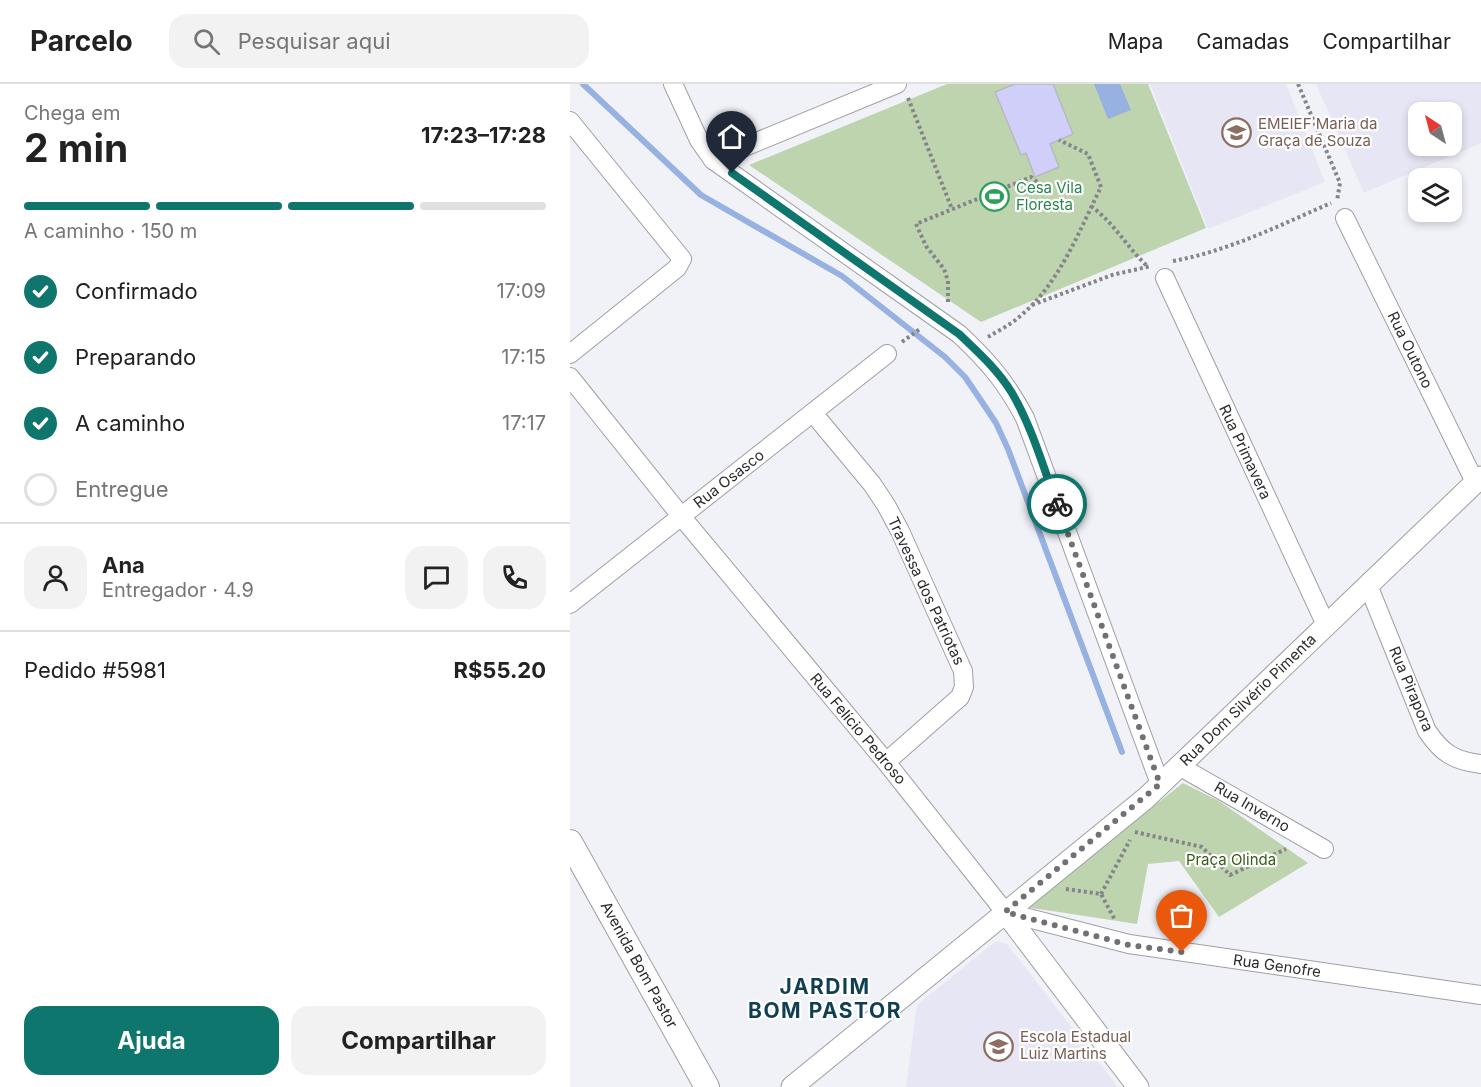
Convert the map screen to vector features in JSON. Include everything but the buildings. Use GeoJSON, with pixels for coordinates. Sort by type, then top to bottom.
{"type":"FeatureCollection","features":[{"type":"Feature","properties":{"kind":"main road","name":"Avenida Bom Pastor"},"geometry":{"type":"LineString","coordinates":[[570,842],[707,1087]]}},
{"type":"Feature","properties":{"kind":"street"},"geometry":{"type":"LineString","coordinates":[[673,84],[699,141],[713,160],[959,334],[987,360],[1011,391],[1025,418],[1160,784]]}},
{"type":"Feature","properties":{"kind":"street"},"geometry":{"type":"LineString","coordinates":[[713,160],[895,87]]}},
{"type":"Feature","properties":{"kind":"street"},"geometry":{"type":"LineString","coordinates":[[570,121],[682,259],[677,268],[570,354]]}},
{"type":"Feature","properties":{"kind":"street","name":"Rua Outono"},"geometry":{"type":"LineString","coordinates":[[1345,218],[1478,479]]}},
{"type":"Feature","properties":{"kind":"street","name":"Rua Primavera"},"geometry":{"type":"LineString","coordinates":[[1165,268],[1326,625]]}},
{"type":"Feature","properties":{"kind":"street","name":"Rua Osasco"},"geometry":{"type":"LineString","coordinates":[[570,604],[894,348]]}},
{"type":"Feature","properties":{"kind":"street","name":"Rua Felício Pedroso"},"geometry":{"type":"LineString","coordinates":[[570,377],[681,516],[886,762],[1005,912],[1138,1087]]}},
{"type":"Feature","properties":{"kind":"street","name":"Travessa dos Patriotas"},"geometry":{"type":"LineString","coordinates":[[813,413],[872,484],[886,505],[963,671],[964,687],[960,696],[886,762]]}},
{"type":"Feature","properties":{"kind":"street","name":"Rua Dom Silvério Pimenta"},"geometry":{"type":"LineString","coordinates":[[792,1087],[1160,784],[1478,479]]}},
{"type":"Feature","properties":{"kind":"street","name":"Rua Pirapora"},"geometry":{"type":"LineString","coordinates":[[1368,585],[1427,731],[1438,747],[1452,757],[1481,764]]}},
{"type":"Feature","properties":{"kind":"street","name":"Rua Inverno"},"geometry":{"type":"LineString","coordinates":[[1179,766],[1324,849]]}},
{"type":"Feature","properties":{"kind":"street","name":"Rua Genofre"},"geometry":{"type":"LineString","coordinates":[[1005,912],[1129,945],[1481,995]]}},
{"type":"Feature","properties":{"kind":"path"},"geometry":{"type":"LineString","coordinates":[[1298,84],[1340,183],[1337,200],[1345,218]]}},
{"type":"Feature","properties":{"kind":"path"},"geometry":{"type":"LineString","coordinates":[[895,87],[952,209]]}},
{"type":"Feature","properties":{"kind":"path"},"geometry":{"type":"LineString","coordinates":[[971,345],[1020,316],[1049,284],[1063,262],[1101,187],[1088,154],[1059,140]]}},
{"type":"Feature","properties":{"kind":"path"},"geometry":{"type":"LineString","coordinates":[[952,310],[948,303],[948,281],[944,269],[926,246],[916,224],[1031,177],[1036,182]]}},
{"type":"Feature","properties":{"kind":"path"},"geometry":{"type":"LineString","coordinates":[[1032,304],[1112,275],[1148,266],[1165,268],[1210,253],[1246,240],[1337,200]]}},
{"type":"Feature","properties":{"kind":"path"},"geometry":{"type":"LineString","coordinates":[[1091,206],[1106,217],[1132,252],[1148,266]]}},
{"type":"Feature","properties":{"kind":"path"},"geometry":{"type":"LineString","coordinates":[[894,348],[926,324]]}},
{"type":"Feature","properties":{"kind":"path"},"geometry":{"type":"LineString","coordinates":[[1101,894],[1138,825]]}},
{"type":"Feature","properties":{"kind":"path"},"geometry":{"type":"LineString","coordinates":[[1134,832],[1202,847],[1230,875],[1308,839]]}},
{"type":"Feature","properties":{"kind":"path"},"geometry":{"type":"LineString","coordinates":[[1038,885],[1101,894]]}},
{"type":"Feature","properties":{"kind":"path"},"geometry":{"type":"LineString","coordinates":[[1101,894],[1129,945]]}},
{"type":"Feature","properties":{"kind":"shaded area","name":"EMEIEF Maria da Graça de Souza"},"geometry":{"type":"Polygon","coordinates":[[[1150,84],[1286,84],[1325,182],[1208,229],[1150,84]]]}},
{"type":"Feature","properties":{"kind":"shaded area"},"geometry":{"type":"Polygon","coordinates":[[[1316,84],[1481,84],[1481,143],[1462,151],[1462,102],[1408,102],[1408,156],[1451,156],[1422,168],[1408,168],[1408,174],[1364,193],[1316,84]]]}},
{"type":"Feature","properties":{"kind":"shaded area","name":"Escola Estadual Luiz Martins"},"geometry":{"type":"Polygon","coordinates":[[[996,941],[1007,944],[1118,1087],[906,1087],[917,1005],[996,941]]]}},
{"type":"Feature","properties":{"kind":"green space","name":"Cesa Vila Floresta"},"geometry":{"type":"Polygon","coordinates":[[[947,84],[1148,84],[1206,228],[981,322],[749,165],[947,84]]]}},
{"type":"Feature","properties":{"kind":"green space","name":"Praça Olinda"},"geometry":{"type":"Polygon","coordinates":[[[1183,783],[1219,801],[1308,863],[1219,917],[1179,861],[1148,864],[1137,924],[1026,907],[1183,783]]]}},
{"type":"Feature","properties":{"kind":"water"},"geometry":{"type":"Polygon","coordinates":[[[1094,84],[1120,84],[1131,110],[1108,119],[1094,84]]]}},
{"type":"Feature","properties":{"kind":"waterway"},"geometry":{"type":"LineString","coordinates":[[583,84],[701,195],[842,276],[945,357],[965,377],[996,423],[1008,449],[1122,752]]}},
{"type":"Feature","properties":{"kind":"way so far"},"geometry":{"type":"LineString","coordinates":[[1057,504],[1160,784],[1146,798],[1005,912],[1129,945],[1182,952]]}},
{"type":"Feature","properties":{"kind":"place","name":"EMEIEF Maria da Graça de Souza"},"geometry":{"type":"Point","coordinates":[1237,133]}},
{"type":"Feature","properties":{"kind":"place","name":"Cesa Vila Floresta"},"geometry":{"type":"Point","coordinates":[995,197]}},
{"type":"Feature","properties":{"kind":"place","name":"Escola Estadual Luiz Martins"},"geometry":{"type":"Point","coordinates":[999,1046]}},
{"type":"Feature","properties":{"kind":"district","name":"JARDIM BOM PASTOR"},"geometry":{"type":"Point","coordinates":[825,999]}},
{"type":"Feature","properties":{"kind":"route"},"geometry":{"type":"LineString","coordinates":[[732,173],[959,334],[987,360],[1011,391],[1025,418],[1057,504]]}}]}
